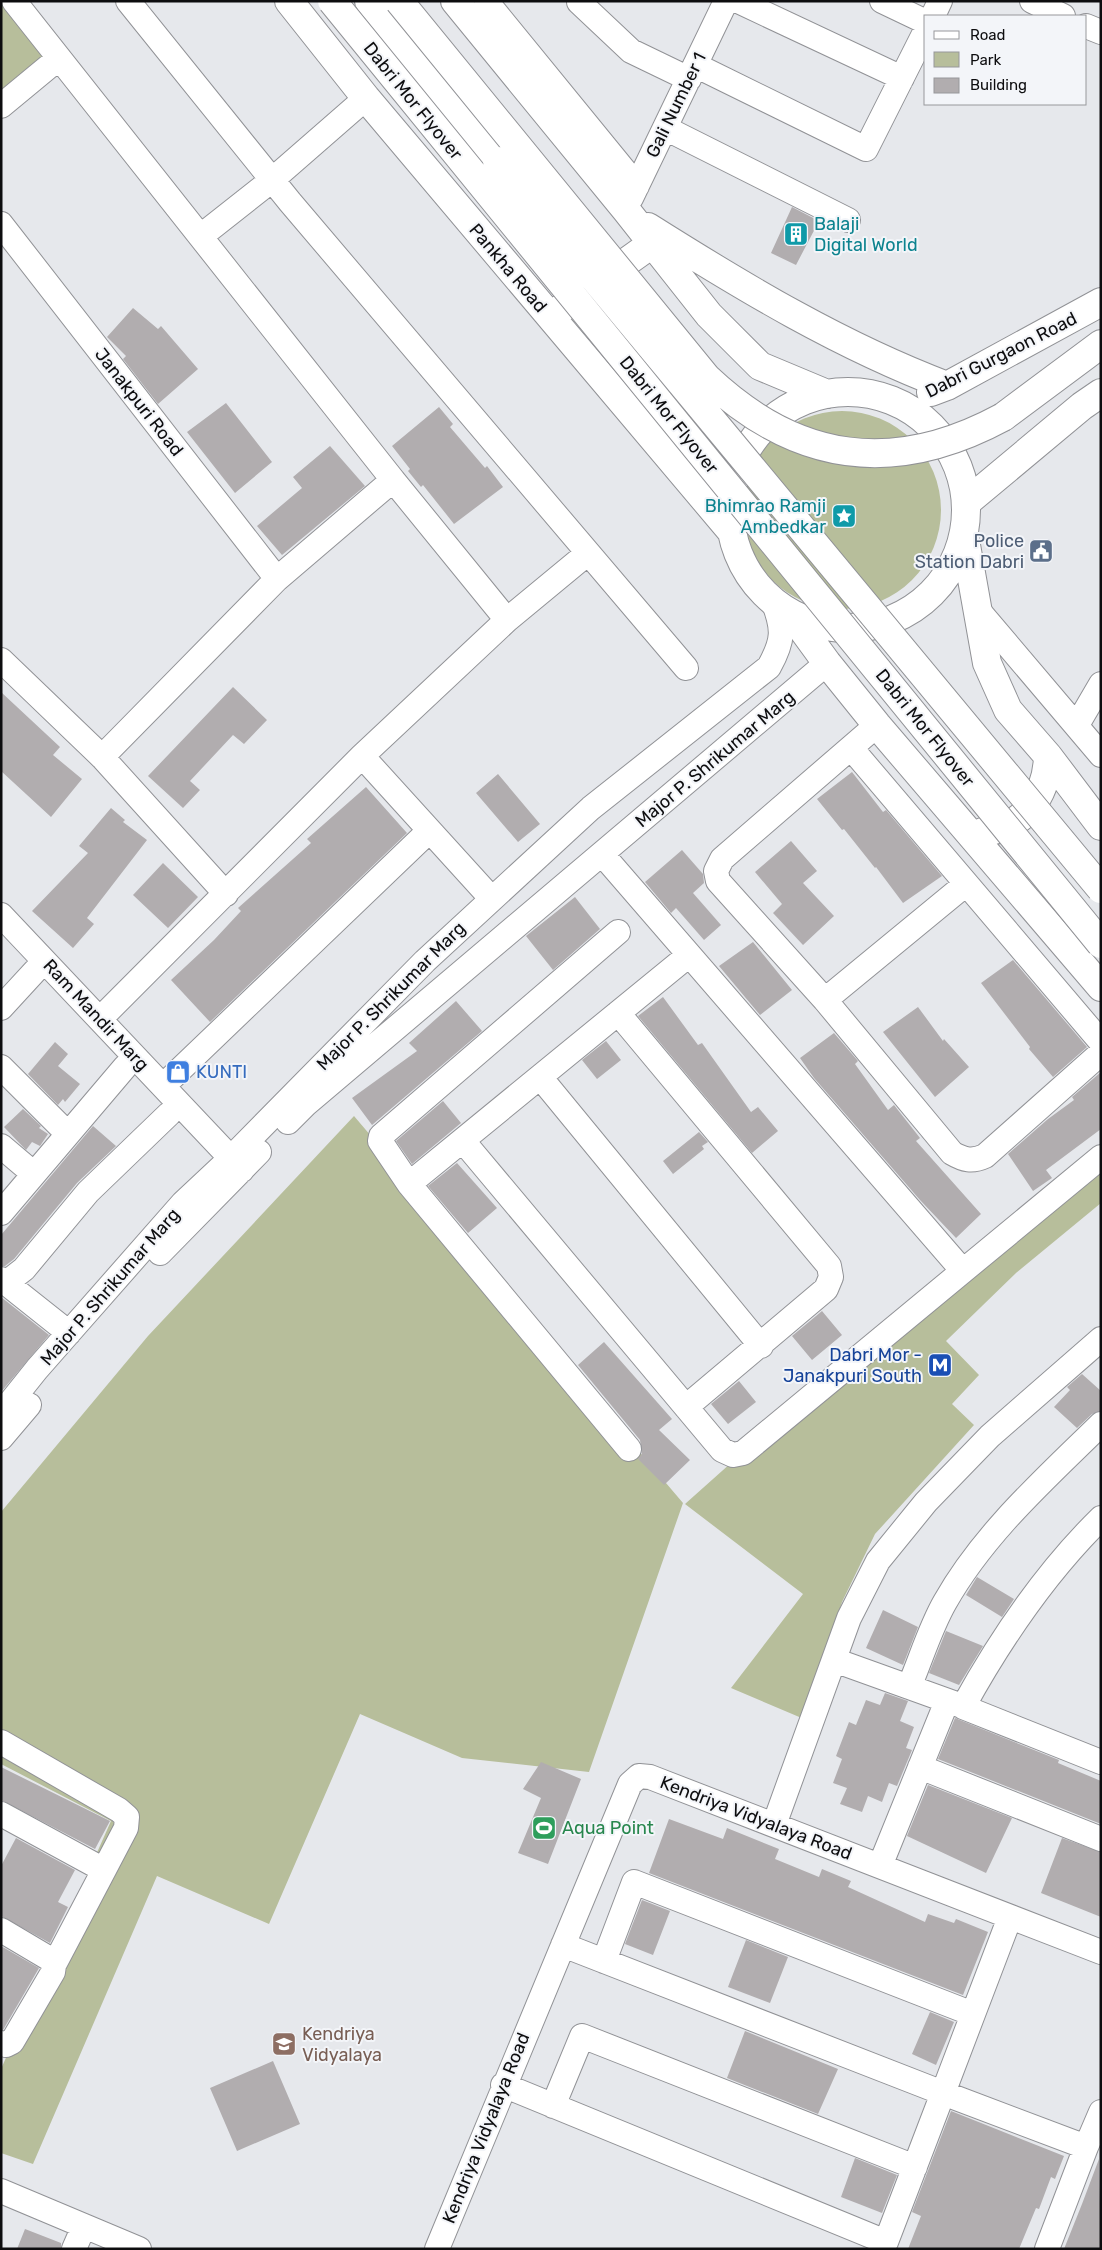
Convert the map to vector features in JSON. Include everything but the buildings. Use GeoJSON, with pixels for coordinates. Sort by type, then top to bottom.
{"type":"FeatureCollection","features":[{"type":"Feature","properties":{"kind":"main road","name":"Pankha Road"},"geometry":{"type":"LineString","coordinates":[[289,1],[366,98],[732,532]]}},
{"type":"Feature","properties":{"kind":"main road","name":"Dabri Mor Flyover"},"geometry":{"type":"LineString","coordinates":[[332,1],[1101,944]]}},
{"type":"Feature","properties":{"kind":"main road","name":"Dabri Mor Flyover"},"geometry":{"type":"LineString","coordinates":[[369,1],[497,161],[1101,889]]}},
{"type":"Feature","properties":{"kind":"main road"},"geometry":{"type":"LineString","coordinates":[[399,1],[707,378],[734,403],[763,423],[796,438],[830,448],[866,453],[902,452],[938,446],[972,434],[1003,417],[1101,344]]}},
{"type":"Feature","properties":{"kind":"main road"},"geometry":{"type":"LineString","coordinates":[[455,1],[488,11],[632,204],[652,243],[709,315],[760,366],[828,394]]}},
{"type":"Feature","properties":{"kind":"main road"},"geometry":{"type":"LineString","coordinates":[[632,204],[716,269],[851,345],[947,386]]}},
{"type":"Feature","properties":{"kind":"main road"},"geometry":{"type":"LineString","coordinates":[[549,317],[652,243]]}},
{"type":"Feature","properties":{"kind":"main road","name":"Dabri Gurgaon Road"},"geometry":{"type":"LineString","coordinates":[[898,404],[947,386],[1101,302]]}},
{"type":"Feature","properties":{"kind":"main road"},"geometry":{"type":"LineString","coordinates":[[783,608],[816,623],[840,628],[865,627],[888,621],[910,610],[930,596],[946,577],[957,556],[970,518],[957,466],[947,446],[934,429],[918,415],[898,404],[864,393],[828,394],[805,400],[784,410],[766,425],[750,443],[739,463],[732,485],[730,509],[732,532],[737,552],[746,570],[758,586],[783,608],[877,725],[1101,986]]}},
{"type":"Feature","properties":{"kind":"main road"},"geometry":{"type":"LineString","coordinates":[[967,502],[1096,402]]}},
{"type":"Feature","properties":{"kind":"main road"},"geometry":{"type":"LineString","coordinates":[[964,534],[987,663],[1008,710],[1048,756],[1101,826]]}},
{"type":"Feature","properties":{"kind":"main road"},"geometry":{"type":"LineString","coordinates":[[969,832],[1000,828],[1014,822],[1026,812],[1036,800],[1043,786],[1048,756]]}},
{"type":"Feature","properties":{"kind":"street"},"geometry":{"type":"LineString","coordinates":[[14,1],[393,480],[507,620]]}},
{"type":"Feature","properties":{"kind":"street"},"geometry":{"type":"LineString","coordinates":[[128,1],[272,180],[686,668]]}},
{"type":"Feature","properties":{"kind":"street","name":"Gali Number 1"},"geometry":{"type":"LineString","coordinates":[[632,204],[665,128],[726,1]]}},
{"type":"Feature","properties":{"kind":"street"},"geometry":{"type":"LineString","coordinates":[[738,1],[902,78]]}},
{"type":"Feature","properties":{"kind":"street"},"geometry":{"type":"LineString","coordinates":[[882,1],[924,21]]}},
{"type":"Feature","properties":{"kind":"street"},"geometry":{"type":"LineString","coordinates":[[933,15],[940,1]]}},
{"type":"Feature","properties":{"kind":"street"},"geometry":{"type":"LineString","coordinates":[[1032,1],[1061,15]]}},
{"type":"Feature","properties":{"kind":"street"},"geometry":{"type":"LineString","coordinates":[[579,2],[631,51],[644,59],[692,72],[866,149],[902,78],[920,53],[924,38]]}},
{"type":"Feature","properties":{"kind":"street"},"geometry":{"type":"LineString","coordinates":[[1087,26],[1101,32]]}},
{"type":"Feature","properties":{"kind":"street"},"geometry":{"type":"LineString","coordinates":[[1,106],[59,58]]}},
{"type":"Feature","properties":{"kind":"street"},"geometry":{"type":"LineString","coordinates":[[201,236],[272,180],[366,98]]}},
{"type":"Feature","properties":{"kind":"street"},"geometry":{"type":"LineString","coordinates":[[665,128],[848,220]]}},
{"type":"Feature","properties":{"kind":"street","name":"Janakpuri Road"},"geometry":{"type":"LineString","coordinates":[[1,224],[276,579]]}},
{"type":"Feature","properties":{"kind":"street"},"geometry":{"type":"LineString","coordinates":[[102,757],[276,579],[393,480]]}},
{"type":"Feature","properties":{"kind":"street"},"geometry":{"type":"LineString","coordinates":[[100,1019],[362,756],[507,620],[588,553]]}},
{"type":"Feature","properties":{"kind":"street","name":"Major P. Shrikumar Marg"},"geometry":{"type":"LineString","coordinates":[[1,1438],[231,1169],[425,961],[491,898],[591,808],[769,667],[781,642],[780,619],[783,608]]}},
{"type":"Feature","properties":{"kind":"street"},"geometry":{"type":"LineString","coordinates":[[978,610],[1077,725],[1101,756]]}},
{"type":"Feature","properties":{"kind":"street"},"geometry":{"type":"LineString","coordinates":[[1,660],[102,757],[226,894]]}},
{"type":"Feature","properties":{"kind":"street","name":"Major P. Shrikumar Marg"},"geometry":{"type":"LineString","coordinates":[[1,1414],[69,1333],[184,1203],[231,1169],[827,663]]}},
{"type":"Feature","properties":{"kind":"street"},"geometry":{"type":"LineString","coordinates":[[1077,725],[1101,684]]}},
{"type":"Feature","properties":{"kind":"street"},"geometry":{"type":"LineString","coordinates":[[877,725],[722,859],[716,871],[718,881],[825,1000],[952,1153],[964,1160],[976,1160],[985,1156],[1101,1053]]}},
{"type":"Feature","properties":{"kind":"street"},"geometry":{"type":"LineString","coordinates":[[851,748],[1101,1042]]}},
{"type":"Feature","properties":{"kind":"street"},"geometry":{"type":"LineString","coordinates":[[362,756],[491,898]]}},
{"type":"Feature","properties":{"kind":"street"},"geometry":{"type":"LineString","coordinates":[[163,1086],[429,831]]}},
{"type":"Feature","properties":{"kind":"street"},"geometry":{"type":"LineString","coordinates":[[602,854],[963,1270]]}},
{"type":"Feature","properties":{"kind":"street"},"geometry":{"type":"LineString","coordinates":[[825,1000],[966,884]]}},
{"type":"Feature","properties":{"kind":"street","name":"Ram Mandir Marg"},"geometry":{"type":"LineString","coordinates":[[1,915],[163,1086],[231,1169]]}},
{"type":"Feature","properties":{"kind":"street"},"geometry":{"type":"LineString","coordinates":[[618,932],[381,1136],[382,1147],[410,1184],[629,1449]]}},
{"type":"Feature","properties":{"kind":"street","name":"Ram Mandir Marg"},"geometry":{"type":"LineString","coordinates":[[1,936],[169,1114],[231,1169]]}},
{"type":"Feature","properties":{"kind":"street"},"geometry":{"type":"LineString","coordinates":[[410,1184],[690,955]]}},
{"type":"Feature","properties":{"kind":"street"},"geometry":{"type":"LineString","coordinates":[[1,1008],[35,971]]}},
{"type":"Feature","properties":{"kind":"street"},"geometry":{"type":"LineString","coordinates":[[618,1013],[829,1266],[831,1277],[826,1289],[761,1346],[686,1407]]}},
{"type":"Feature","properties":{"kind":"street"},"geometry":{"type":"LineString","coordinates":[[1,1212],[125,1067]]}},
{"type":"Feature","properties":{"kind":"street"},"geometry":{"type":"LineString","coordinates":[[1,1068],[68,1134]]}},
{"type":"Feature","properties":{"kind":"street"},"geometry":{"type":"LineString","coordinates":[[540,1077],[761,1346]]}},
{"type":"Feature","properties":{"kind":"street"},"geometry":{"type":"LineString","coordinates":[[69,1333],[4,1281],[24,1269],[88,1192],[169,1114]]}},
{"type":"Feature","properties":{"kind":"street"},"geometry":{"type":"LineString","coordinates":[[463,1140],[722,1450],[733,1455],[743,1453],[1101,1157]]}},
{"type":"Feature","properties":{"kind":"street"},"geometry":{"type":"LineString","coordinates":[[1,1146],[34,1174]]}},
{"type":"Feature","properties":{"kind":"street"},"geometry":{"type":"LineString","coordinates":[[774,1825],[850,1618],[878,1561],[926,1502],[990,1436],[1101,1339]]}},
{"type":"Feature","properties":{"kind":"street"},"geometry":{"type":"LineString","coordinates":[[909,1687],[944,1604],[963,1574],[1021,1501],[1101,1424]]}},
{"type":"Feature","properties":{"kind":"street"},"geometry":{"type":"LineString","coordinates":[[880,1866],[920,1767],[955,1704],[1041,1585],[1101,1518]]}},
{"type":"Feature","properties":{"kind":"street"},"geometry":{"type":"LineString","coordinates":[[834,1660],[955,1704],[1101,1762]]}},
{"type":"Feature","properties":{"kind":"street"},"geometry":{"type":"LineString","coordinates":[[1,1742],[119,1810],[127,1817],[126,1828],[54,1965],[53,1972],[12,2042],[6,2045],[1,2043]]}},
{"type":"Feature","properties":{"kind":"street"},"geometry":{"type":"LineString","coordinates":[[920,1767],[1101,1839]]}},
{"type":"Feature","properties":{"kind":"street","name":"Kendriya Vidyalaya Road"},"geometry":{"type":"LineString","coordinates":[[437,2249],[503,2085],[630,1784],[639,1776],[650,1776],[1101,1952]]}},
{"type":"Feature","properties":{"kind":"street"},"geometry":{"type":"LineString","coordinates":[[1,1814],[104,1870]]}},
{"type":"Feature","properties":{"kind":"street"},"geometry":{"type":"LineString","coordinates":[[604,1961],[634,1882],[973,2014]]}},
{"type":"Feature","properties":{"kind":"street"},"geometry":{"type":"LineString","coordinates":[[503,2085],[885,2246],[1010,1917]]}},
{"type":"Feature","properties":{"kind":"street"},"geometry":{"type":"LineString","coordinates":[[1,1930],[50,1959],[54,1965]]}},
{"type":"Feature","properties":{"kind":"street"},"geometry":{"type":"LineString","coordinates":[[563,1945],[1086,2147]]}},
{"type":"Feature","properties":{"kind":"street"},"geometry":{"type":"LineString","coordinates":[[553,2106],[582,2036],[915,2167]]}},
{"type":"Feature","properties":{"kind":"street"},"geometry":{"type":"LineString","coordinates":[[1047,2249],[1101,2112]]}},
{"type":"Feature","properties":{"kind":"street"},"geometry":{"type":"LineString","coordinates":[[1,2191],[139,2249]]}},
{"type":"Feature","properties":{"kind":"street"},"geometry":{"type":"LineString","coordinates":[[74,2249],[84,2226]]}},
{"type":"Feature","properties":{"kind":"green space"},"geometry":{"type":"Polygon","coordinates":[[[1,3],[45,60],[1,96],[1,3]]]}},
{"type":"Feature","properties":{"kind":"green space"},"geometry":{"type":"Polygon","coordinates":[[[832,411],[852,411],[871,415],[889,423],[905,433],[919,447],[937,481],[941,510],[937,539],[929,557],[919,573],[905,587],[871,605],[852,609],[832,609],[813,605],[795,597],[779,587],[765,573],[747,539],[743,520],[743,500],[747,481],[755,463],[765,447],[779,433],[813,415],[832,411]]]}},
{"type":"Feature","properties":{"kind":"green space"},"geometry":{"type":"Polygon","coordinates":[[[354,1116],[683,1503],[589,1772],[462,1758],[360,1714],[269,1924],[157,1876],[33,2164],[1,2153],[1,2069],[111,1821],[1,1764],[1,1512],[148,1336],[354,1116]]]}},
{"type":"Feature","properties":{"kind":"green space"},"geometry":{"type":"Polygon","coordinates":[[[1101,1161],[1101,1203],[1016,1273],[946,1341],[979,1375],[952,1404],[974,1425],[875,1534],[842,1602],[804,1719],[731,1688],[803,1594],[685,1504],[768,1430],[1101,1161]]]}},
{"type":"Feature","properties":{"kind":"place","name":"Balaji Digital World"},"geometry":{"type":"Point","coordinates":[796,234]}},
{"type":"Feature","properties":{"kind":"place","name":"Bhimrao Ramji Ambedkar"},"geometry":{"type":"Point","coordinates":[844,516]}},
{"type":"Feature","properties":{"kind":"place","name":"Police Station Dabri"},"geometry":{"type":"Point","coordinates":[1041,551]}},
{"type":"Feature","properties":{"kind":"place","name":"KUNTI"},"geometry":{"type":"Point","coordinates":[178,1072]}},
{"type":"Feature","properties":{"kind":"place","name":"Dabri Mor - Janakpuri South"},"geometry":{"type":"Point","coordinates":[940,1365]}},
{"type":"Feature","properties":{"kind":"place","name":"Aqua Point"},"geometry":{"type":"Point","coordinates":[544,1828]}},
{"type":"Feature","properties":{"kind":"place","name":"Kendriya Vidyalaya"},"geometry":{"type":"Point","coordinates":[284,2044]}}]}
